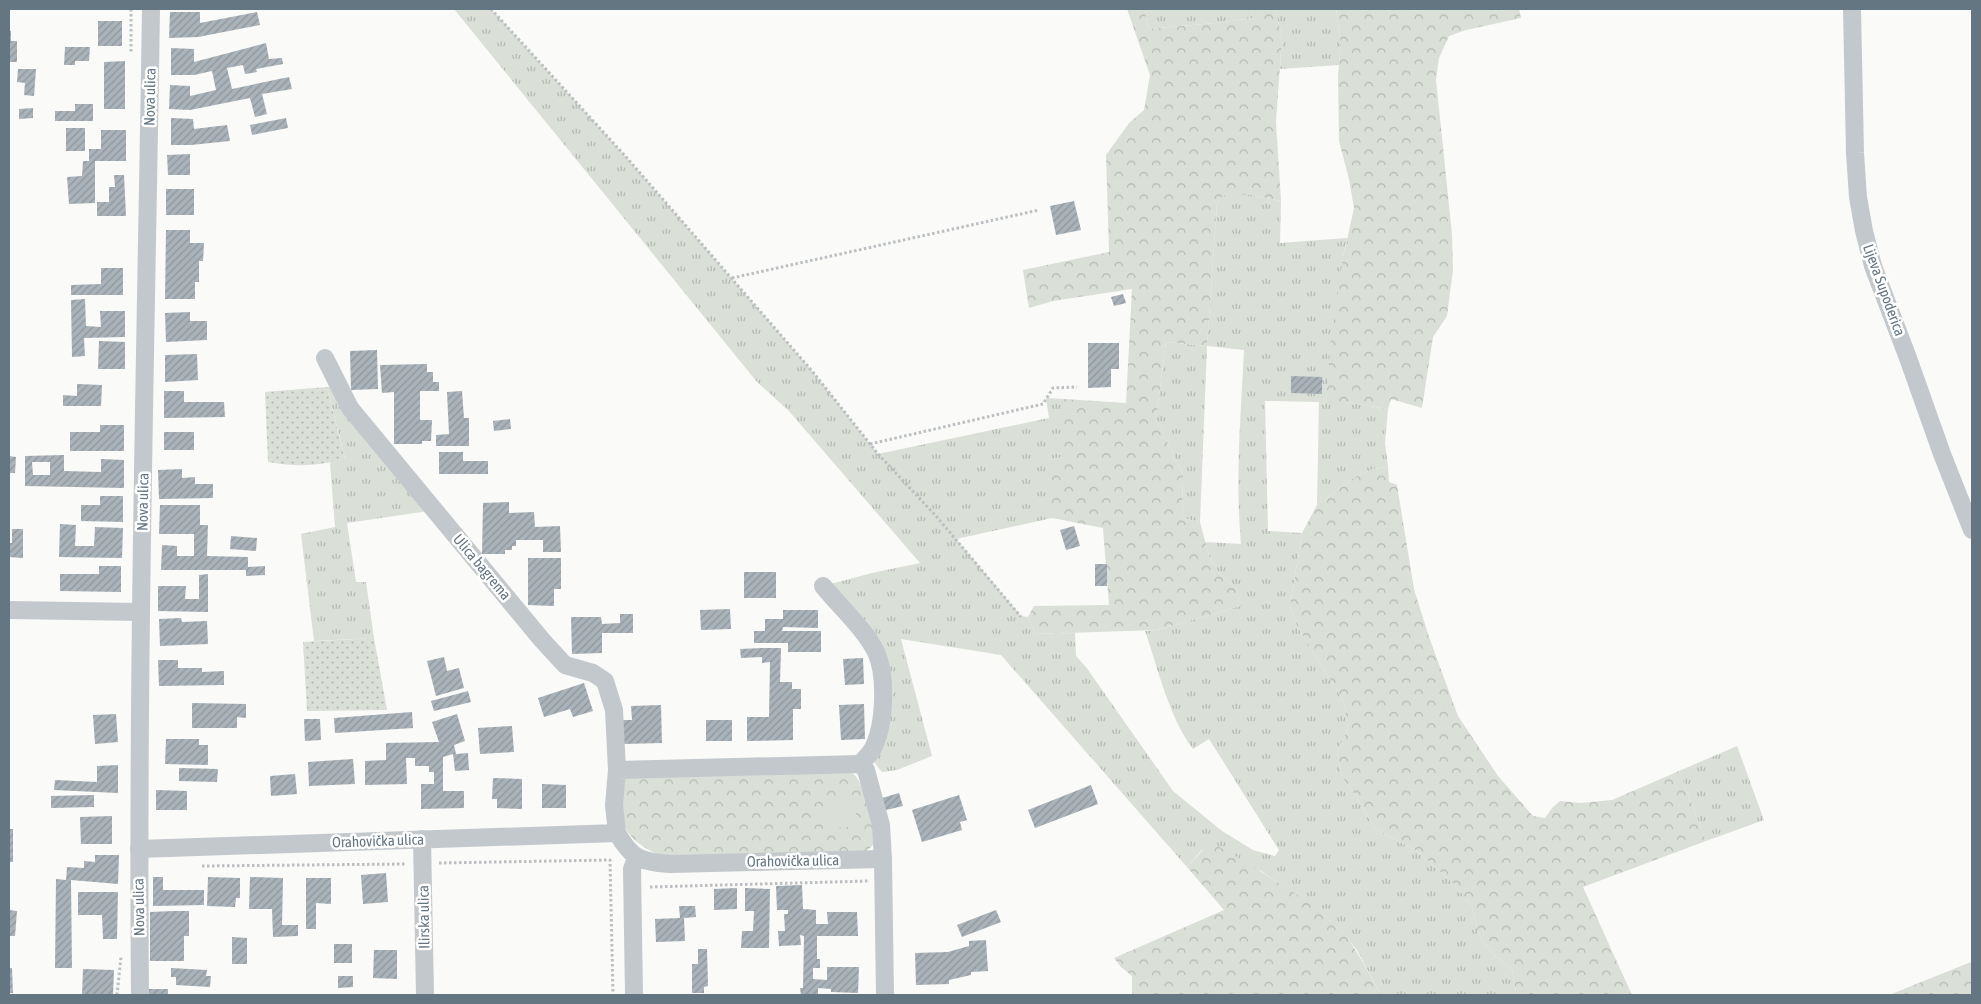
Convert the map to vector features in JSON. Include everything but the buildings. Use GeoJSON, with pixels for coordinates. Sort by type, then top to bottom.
{"type":"FeatureCollection","features":[{"type":"Feature","properties":{"kind":"street","name":"Nova ulica"},"geometry":{"type":"LineString","coordinates":[[140,995],[141,612],[151,9]]}},
{"type":"Feature","properties":{"kind":"street","name":"Lijeva Supoderica"},"geometry":{"type":"LineString","coordinates":[[1852,9],[1855,153],[1858,197],[1864,231],[1873,266],[1972,530]]}},
{"type":"Feature","properties":{"kind":"street","name":"Ulica bagrema"},"geometry":{"type":"LineString","coordinates":[[325,358],[350,408],[542,640],[565,665],[593,673],[605,681],[614,710],[617,770]]}},
{"type":"Feature","properties":{"kind":"street"},"geometry":{"type":"LineString","coordinates":[[823,586],[860,630],[875,651],[880,665],[882,706],[879,732],[872,750],[860,764]]}},
{"type":"Feature","properties":{"kind":"street"},"geometry":{"type":"LineString","coordinates":[[9,610],[141,612]]}},
{"type":"Feature","properties":{"kind":"street"},"geometry":{"type":"LineString","coordinates":[[634,995],[632,870],[636,858],[617,833],[614,805],[617,770],[860,764],[866,770],[881,825],[885,995]]}},
{"type":"Feature","properties":{"kind":"street","name":"Orahovička ulica"},"geometry":{"type":"LineString","coordinates":[[139,849],[617,833]]}},
{"type":"Feature","properties":{"kind":"street","name":"Ilirska ulica"},"geometry":{"type":"LineString","coordinates":[[422,839],[425,995]]}},
{"type":"Feature","properties":{"kind":"street","name":"Orahovička ulica"},"geometry":{"type":"LineString","coordinates":[[636,858],[654,863],[670,864],[883,859]]}},
{"type":"Feature","properties":{"kind":"path"},"geometry":{"type":"LineString","coordinates":[[491,9],[584,109],[812,371],[870,444],[949,531],[1021,616]]}},
{"type":"Feature","properties":{"kind":"path"},"geometry":{"type":"LineString","coordinates":[[731,278],[1039,210]]}},
{"type":"Feature","properties":{"kind":"path"},"geometry":{"type":"LineString","coordinates":[[870,444],[1043,404],[1053,388],[1077,387]]}},
{"type":"Feature","properties":{"kind":"path"},"geometry":{"type":"LineString","coordinates":[[650,896],[650,886],[883,880]]}},
{"type":"Feature","properties":{"kind":"green space"},"geometry":{"type":"Polygon","coordinates":[[[454,9],[491,9],[627,158],[812,371],[878,454],[1049,418],[1046,398],[1064,399],[1064,457],[1052,459],[1052,518],[956,539],[1021,616],[1028,617],[1036,634],[1075,633],[1076,656],[1086,667],[1173,791],[1222,831],[1253,850],[1275,856],[1279,850],[1209,739],[1193,749],[1185,737],[1171,708],[1145,631],[1157,630],[1240,606],[1237,590],[1219,573],[1209,556],[1205,542],[1241,544],[1239,471],[1244,350],[1207,346],[1217,203],[1224,195],[1252,195],[1281,201],[1280,243],[1347,238],[1326,402],[1345,402],[1388,409],[1385,443],[1388,467],[1373,469],[1355,477],[1317,505],[1319,402],[1265,401],[1268,531],[1302,533],[1290,606],[1297,626],[1344,702],[1348,729],[1337,752],[1342,777],[1358,799],[1374,828],[1417,851],[1455,885],[1472,906],[1479,936],[1495,956],[1512,970],[1516,992],[1514,995],[1381,995],[1357,950],[1342,932],[1326,916],[1261,871],[1202,850],[1187,867],[1001,655],[901,639],[932,756],[897,770],[882,772],[874,762],[880,665],[823,586],[920,563],[788,410],[757,382],[454,9]]]}},
{"type":"Feature","properties":{"kind":"green space"},"geometry":{"type":"Polygon","coordinates":[[[1127,9],[1145,9],[1148,29],[1253,18],[1252,9],[1275,9],[1282,37],[1276,122],[1281,201],[1252,195],[1224,195],[1217,203],[1207,346],[1166,342],[1156,419],[1183,474],[1182,518],[1200,522],[1209,556],[1219,573],[1237,590],[1240,606],[1157,630],[1036,634],[1028,617],[1034,606],[1109,605],[1103,528],[1052,518],[1052,459],[1064,457],[1064,399],[1126,403],[1132,289],[1053,301],[1029,308],[1023,270],[1109,252],[1106,155],[1129,123],[1144,110],[1150,75],[1127,9]]]}},
{"type":"Feature","properties":{"kind":"green space"},"geometry":{"type":"Polygon","coordinates":[[[1145,9],[1252,9],[1253,18],[1148,29],[1145,9]]]}},
{"type":"Feature","properties":{"kind":"green space"},"geometry":{"type":"Polygon","coordinates":[[[1275,9],[1336,9],[1341,45],[1339,65],[1280,69],[1282,37],[1275,9]]]}},
{"type":"Feature","properties":{"kind":"green space"},"geometry":{"type":"Polygon","coordinates":[[[1336,9],[1519,9],[1521,18],[1466,30],[1449,36],[1439,58],[1436,80],[1452,234],[1453,270],[1447,316],[1433,337],[1422,408],[1391,399],[1388,409],[1345,402],[1326,403],[1331,338],[1343,258],[1354,208],[1339,141],[1338,75],[1341,45],[1336,9]]]}},
{"type":"Feature","properties":{"kind":"green space"},"geometry":{"type":"Polygon","coordinates":[[[1166,342],[1207,346],[1200,522],[1182,518],[1183,474],[1156,419],[1166,342]]]}},
{"type":"Feature","properties":{"kind":"green space"},"geometry":{"type":"Polygon","coordinates":[[[339,386],[435,510],[347,523],[356,582],[366,582],[374,638],[314,641],[301,534],[335,527],[330,463],[345,458],[327,387],[339,386]]]}},
{"type":"Feature","properties":{"kind":"green space"},"geometry":{"type":"Polygon","coordinates":[[[327,387],[345,459],[307,465],[287,465],[268,462],[265,392],[327,387]]]}},
{"type":"Feature","properties":{"kind":"green space"},"geometry":{"type":"Polygon","coordinates":[[[1388,467],[1389,482],[1397,485],[1414,589],[1429,637],[1458,716],[1498,776],[1533,816],[1545,818],[1560,801],[1581,803],[1612,800],[1679,771],[1706,841],[1583,887],[1632,995],[1514,995],[1516,992],[1512,970],[1495,956],[1479,936],[1472,906],[1455,885],[1417,851],[1374,828],[1358,799],[1342,777],[1337,752],[1348,729],[1344,702],[1297,626],[1290,606],[1302,533],[1317,505],[1355,477],[1373,469],[1388,467]]]}},
{"type":"Feature","properties":{"kind":"green space"},"geometry":{"type":"Polygon","coordinates":[[[374,638],[387,710],[307,711],[303,642],[374,638]]]}},
{"type":"Feature","properties":{"kind":"green space"},"geometry":{"type":"Polygon","coordinates":[[[1737,746],[1764,820],[1706,841],[1679,771],[1737,746]]]}},
{"type":"Feature","properties":{"kind":"green space"},"geometry":{"type":"Polygon","coordinates":[[[849,770],[860,783],[874,828],[875,841],[861,855],[665,857],[636,841],[625,828],[622,821],[621,808],[625,777],[849,770]]]}},
{"type":"Feature","properties":{"kind":"green space"},"geometry":{"type":"Polygon","coordinates":[[[855,799],[857,826],[826,829],[824,801],[855,799]]]}},
{"type":"Feature","properties":{"kind":"green space"},"geometry":{"type":"Polygon","coordinates":[[[1214,845],[1254,867],[1328,918],[1343,933],[1354,948],[1381,995],[1132,995],[1132,976],[1114,958],[1224,910],[1187,867],[1203,850],[1214,845]]]}},
{"type":"Feature","properties":{"kind":"green space"},"geometry":{"type":"Polygon","coordinates":[[[1971,962],[1972,994],[1970,995],[1889,995],[1971,962]]]}}]}
